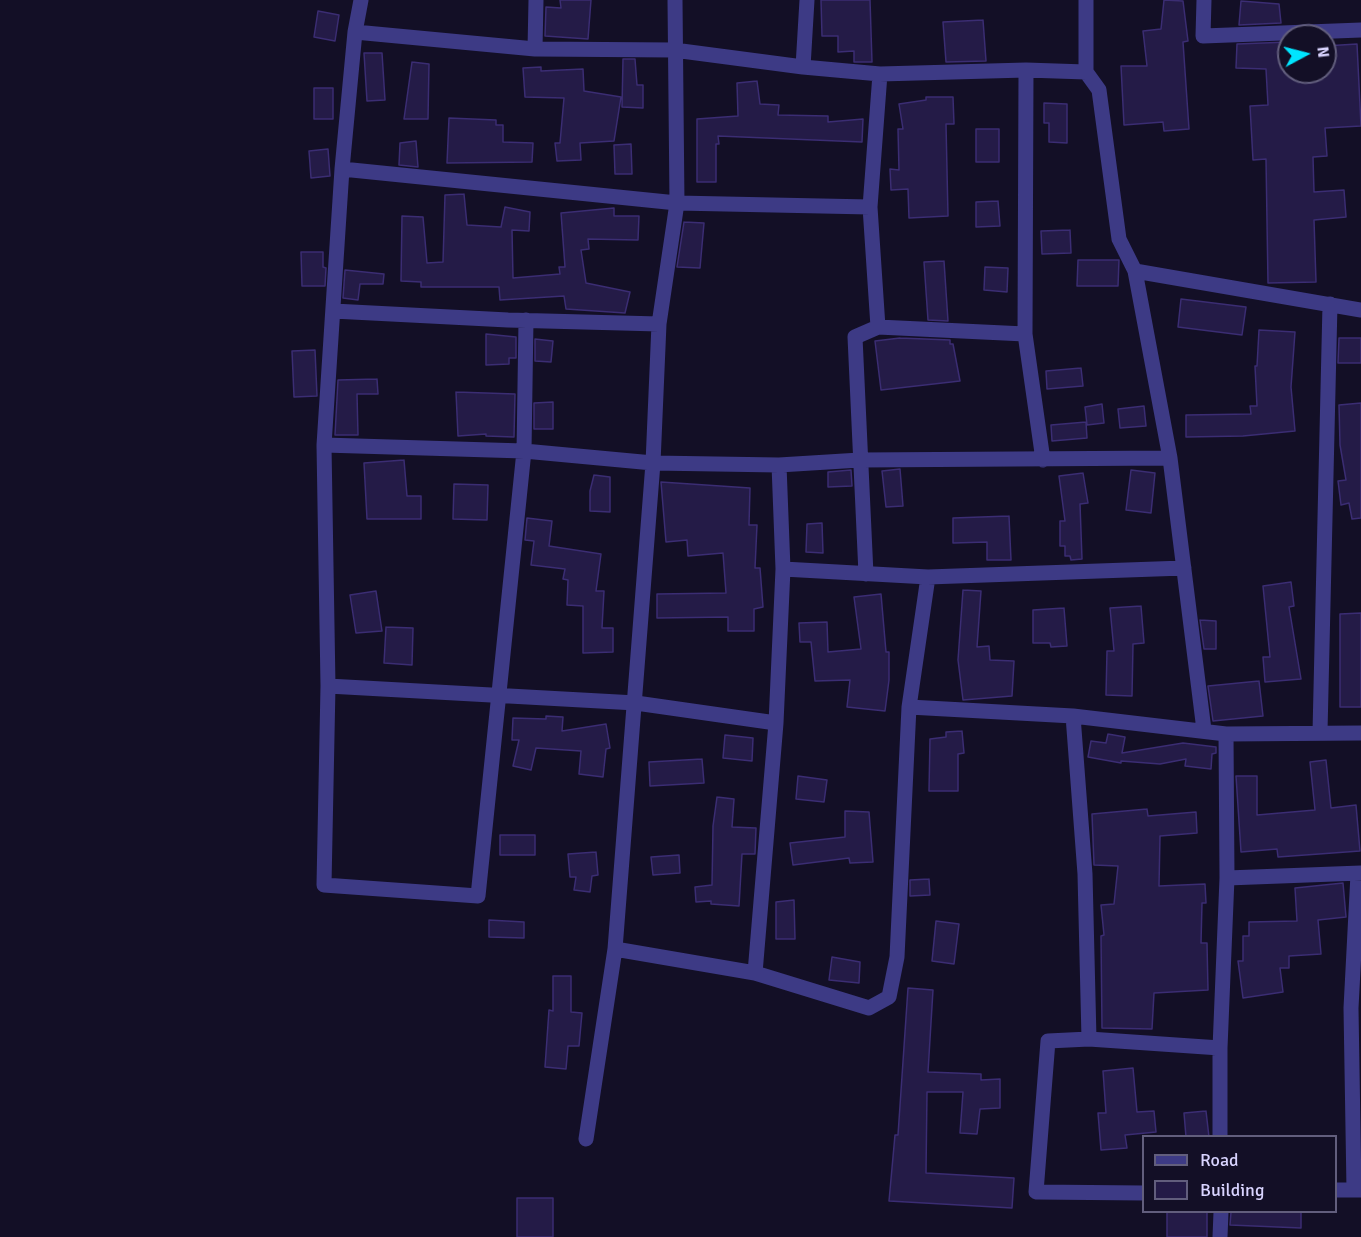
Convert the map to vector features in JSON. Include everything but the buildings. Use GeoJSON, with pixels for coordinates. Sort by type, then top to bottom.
{"type":"FeatureCollection","features":[{"type":"Feature","properties":{"kind":"street"},"geometry":{"type":"LineString","coordinates":[[361,0],[355,32],[342,169],[324,445],[328,686],[324,885],[478,896],[524,450],[526,320]]}},
{"type":"Feature","properties":{"kind":"street"},"geometry":{"type":"LineString","coordinates":[[535,49],[536,0]]}},
{"type":"Feature","properties":{"kind":"street"},"geometry":{"type":"LineString","coordinates":[[586,1140],[615,949],[653,463],[659,324],[677,204],[675,0]]}},
{"type":"Feature","properties":{"kind":"street"},"geometry":{"type":"LineString","coordinates":[[803,67],[807,0]]}},
{"type":"Feature","properties":{"kind":"street"},"geometry":{"type":"LineString","coordinates":[[1086,0],[1086,72],[1099,90],[1119,239],[1135,271],[1170,458],[1204,730]]}},
{"type":"Feature","properties":{"kind":"street"},"geometry":{"type":"LineString","coordinates":[[1204,0],[1203,36],[1361,30]]}},
{"type":"Feature","properties":{"kind":"street"},"geometry":{"type":"LineString","coordinates":[[355,32],[535,49],[674,50],[803,67],[880,74],[1026,70],[1086,72]]}},
{"type":"Feature","properties":{"kind":"street"},"geometry":{"type":"LineString","coordinates":[[1026,70],[1025,334],[1043,460]]}},
{"type":"Feature","properties":{"kind":"street"},"geometry":{"type":"LineString","coordinates":[[878,327],[870,207],[880,74]]}},
{"type":"Feature","properties":{"kind":"street"},"geometry":{"type":"LineString","coordinates":[[342,169],[677,204],[870,207]]}},
{"type":"Feature","properties":{"kind":"street"},"geometry":{"type":"LineString","coordinates":[[1135,271],[1361,310]]}},
{"type":"Feature","properties":{"kind":"street"},"geometry":{"type":"LineString","coordinates":[[1320,732],[1329,304]]}},
{"type":"Feature","properties":{"kind":"street"},"geometry":{"type":"LineString","coordinates":[[333,311],[659,324]]}},
{"type":"Feature","properties":{"kind":"street"},"geometry":{"type":"LineString","coordinates":[[866,574],[855,337],[878,327],[1025,334]]}},
{"type":"Feature","properties":{"kind":"street"},"geometry":{"type":"LineString","coordinates":[[324,445],[524,450],[653,463],[779,465],[860,460],[1170,458]]}},
{"type":"Feature","properties":{"kind":"street"},"geometry":{"type":"LineString","coordinates":[[755,973],[776,723],[783,569],[779,465]]}},
{"type":"Feature","properties":{"kind":"street"},"geometry":{"type":"LineString","coordinates":[[783,569],[928,577],[1184,568]]}},
{"type":"Feature","properties":{"kind":"street"},"geometry":{"type":"LineString","coordinates":[[615,949],[755,973],[869,1008],[889,997],[897,957],[909,706],[928,577]]}},
{"type":"Feature","properties":{"kind":"street"},"geometry":{"type":"LineString","coordinates":[[328,686],[636,703],[776,723]]}},
{"type":"Feature","properties":{"kind":"street"},"geometry":{"type":"LineString","coordinates":[[909,706],[1072,716],[1226,734],[1361,733]]}},
{"type":"Feature","properties":{"kind":"street"},"geometry":{"type":"LineString","coordinates":[[1072,716],[1085,874],[1089,1039]]}},
{"type":"Feature","properties":{"kind":"street"},"geometry":{"type":"LineString","coordinates":[[1220,1135],[1220,1047],[1227,878],[1226,734]]}},
{"type":"Feature","properties":{"kind":"street"},"geometry":{"type":"LineString","coordinates":[[1227,878],[1359,873],[1351,1008],[1358,1190],[1337,1190]]}},
{"type":"Feature","properties":{"kind":"street"},"geometry":{"type":"LineString","coordinates":[[1142,1193],[1036,1192],[1048,1041],[1089,1039],[1220,1047]]}},
{"type":"Feature","properties":{"kind":"street"},"geometry":{"type":"LineString","coordinates":[[1220,1237],[1221,1213]]}}]}
